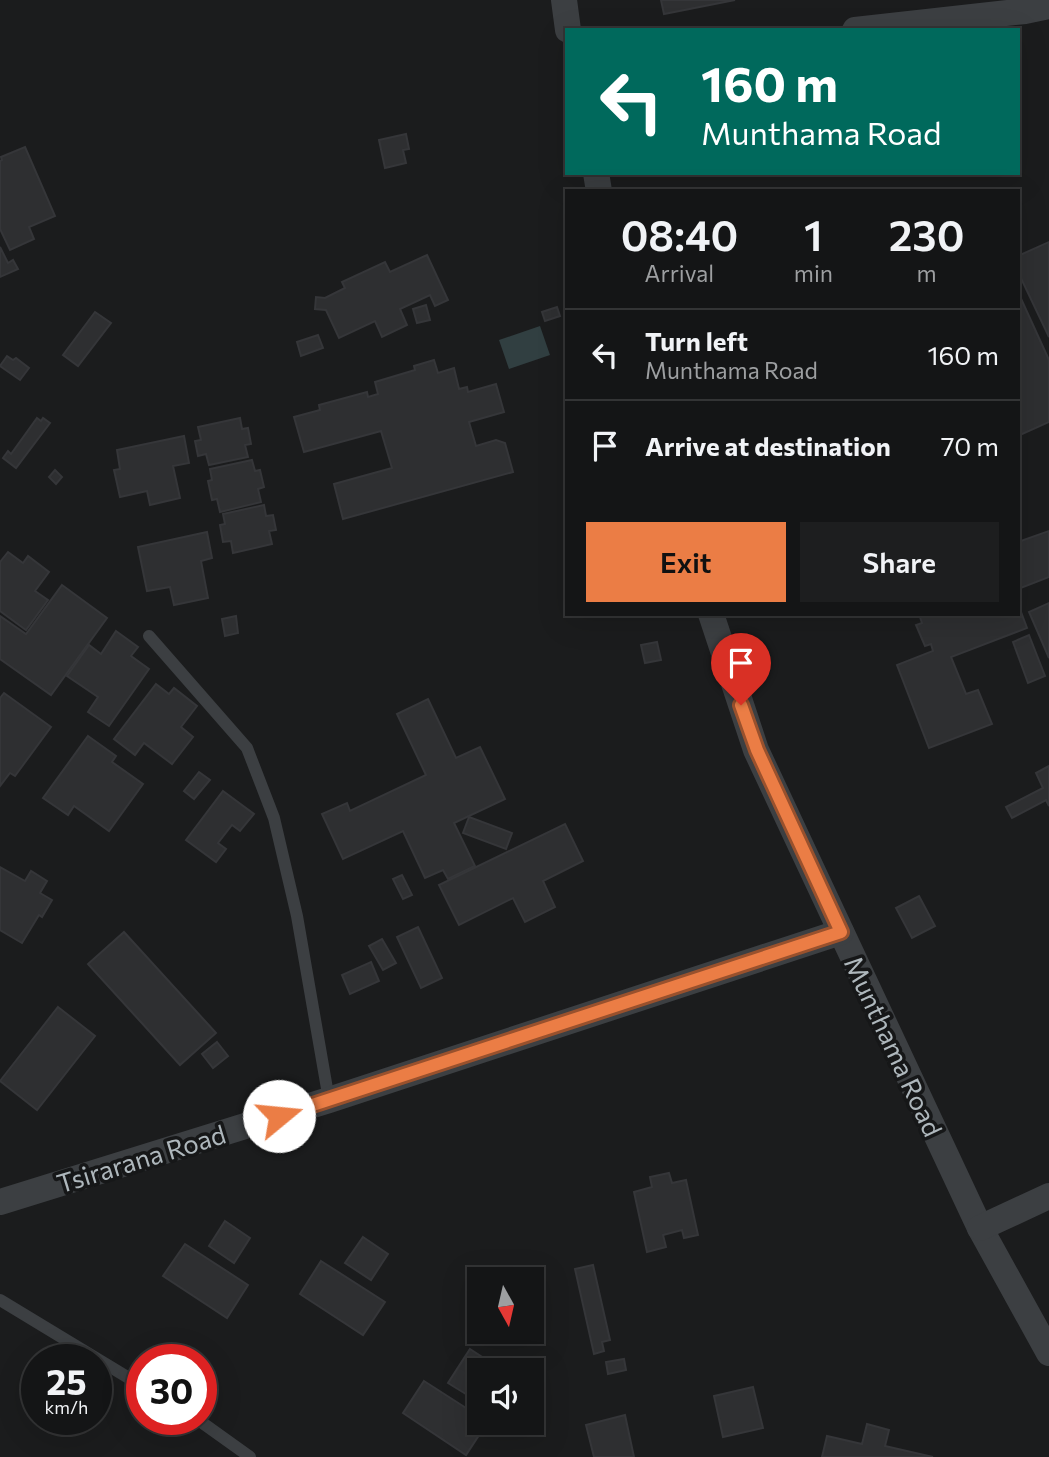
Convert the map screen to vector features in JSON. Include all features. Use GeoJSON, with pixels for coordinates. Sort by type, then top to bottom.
{"type":"FeatureCollection","features":[{"type":"Feature","properties":{"kind":"street"},"geometry":{"type":"LineString","coordinates":[[564,0],[568,28]]}},
{"type":"Feature","properties":{"kind":"street"},"geometry":{"type":"LineString","coordinates":[[873,28],[1049,6]]}},
{"type":"Feature","properties":{"kind":"street","name":"Munthama Road"},"geometry":{"type":"LineString","coordinates":[[712,616],[757,750],[980,1228],[1049,1353]]}},
{"type":"Feature","properties":{"kind":"street","name":"Tsirarana Road"},"geometry":{"type":"LineString","coordinates":[[0,1202],[329,1100],[841,932]]}},
{"type":"Feature","properties":{"kind":"street"},"geometry":{"type":"LineString","coordinates":[[980,1228],[1049,1196]]}},
{"type":"Feature","properties":{"kind":"lane"},"geometry":{"type":"LineString","coordinates":[[149,636],[247,748],[274,818],[297,916],[329,1100]]}},
{"type":"Feature","properties":{"kind":"lane"},"geometry":{"type":"LineString","coordinates":[[0,1300],[126,1376]]}},
{"type":"Feature","properties":{"kind":"lane"},"geometry":{"type":"LineString","coordinates":[[217,1433],[250,1457]]}},
{"type":"Feature","properties":{"kind":"shaded area"},"geometry":{"type":"Polygon","coordinates":[[[540,326],[550,355],[509,369],[499,340],[540,326]]]}},
{"type":"Feature","properties":{"kind":"building"},"geometry":{"type":"Polygon","coordinates":[[[661,0],[735,0],[664,14],[661,0]]]}},
{"type":"Feature","properties":{"kind":"building"},"geometry":{"type":"Polygon","coordinates":[[[406,134],[409,149],[403,150],[406,163],[385,168],[379,140],[406,134]]]}},
{"type":"Feature","properties":{"kind":"building"},"geometry":{"type":"Polygon","coordinates":[[[25,147],[55,216],[29,227],[34,239],[10,250],[0,229],[0,161],[1,157],[25,147]]]}},
{"type":"Feature","properties":{"kind":"building"},"geometry":{"type":"Polygon","coordinates":[[[1049,242],[1049,337],[1020,276],[1020,255],[1049,242]]]}},
{"type":"Feature","properties":{"kind":"building"},"geometry":{"type":"Polygon","coordinates":[[[0,247],[8,263],[13,260],[18,269],[0,277],[0,247]]]}},
{"type":"Feature","properties":{"kind":"building"},"geometry":{"type":"Polygon","coordinates":[[[427,255],[448,300],[435,306],[430,295],[400,309],[407,325],[382,337],[375,321],[339,338],[326,310],[315,309],[316,297],[325,298],[345,288],[342,282],[385,262],[390,272],[427,255]]]}},
{"type":"Feature","properties":{"kind":"building"},"geometry":{"type":"Polygon","coordinates":[[[1020,296],[1049,360],[1049,422],[1020,435],[1020,296]]]}},
{"type":"Feature","properties":{"kind":"building"},"geometry":{"type":"Polygon","coordinates":[[[426,305],[430,320],[417,323],[413,309],[426,305]]]}},
{"type":"Feature","properties":{"kind":"building"},"geometry":{"type":"Polygon","coordinates":[[[557,307],[560,316],[545,321],[542,312],[557,307]]]}},
{"type":"Feature","properties":{"kind":"building"},"geometry":{"type":"Polygon","coordinates":[[[95,312],[111,323],[78,366],[63,355],[95,312]]]}},
{"type":"Feature","properties":{"kind":"building"},"geometry":{"type":"Polygon","coordinates":[[[318,335],[323,348],[301,356],[297,342],[318,335]]]}},
{"type":"Feature","properties":{"kind":"building"},"geometry":{"type":"Polygon","coordinates":[[[7,356],[13,360],[16,358],[29,368],[20,380],[0,366],[7,356]]]}},
{"type":"Feature","properties":{"kind":"building"},"geometry":{"type":"Polygon","coordinates":[[[434,360],[438,373],[454,368],[459,389],[467,387],[468,392],[496,384],[504,412],[469,422],[476,446],[496,440],[505,443],[513,472],[343,519],[334,484],[392,468],[381,431],[304,452],[294,417],[320,410],[319,405],[367,392],[368,397],[378,394],[375,382],[415,370],[414,366],[434,360]]]}},
{"type":"Feature","properties":{"kind":"building"},"geometry":{"type":"Polygon","coordinates":[[[37,418],[41,421],[43,418],[50,423],[16,468],[3,458],[8,451],[11,454],[37,418]]]}},
{"type":"Feature","properties":{"kind":"building"},"geometry":{"type":"Polygon","coordinates":[[[240,418],[242,429],[248,428],[251,444],[245,445],[248,457],[209,465],[206,454],[198,456],[195,441],[201,440],[198,427],[240,418]]]}},
{"type":"Feature","properties":{"kind":"building"},"geometry":{"type":"Polygon","coordinates":[[[184,436],[189,463],[173,466],[180,498],[150,505],[147,491],[120,497],[114,470],[120,469],[117,450],[184,436]]]}},
{"type":"Feature","properties":{"kind":"building"},"geometry":{"type":"Polygon","coordinates":[[[252,460],[255,471],[260,470],[264,487],[258,489],[261,502],[220,512],[217,499],[212,500],[208,481],[212,480],[210,469],[252,460]]]}},
{"type":"Feature","properties":{"kind":"building"},"geometry":{"type":"Polygon","coordinates":[[[55,470],[62,477],[56,484],[49,477],[55,470]]]}},
{"type":"Feature","properties":{"kind":"building"},"geometry":{"type":"Polygon","coordinates":[[[264,505],[266,516],[273,515],[276,530],[269,531],[272,544],[233,553],[231,541],[223,542],[220,525],[225,524],[223,514],[264,505]]]}},
{"type":"Feature","properties":{"kind":"building"},"geometry":{"type":"Polygon","coordinates":[[[1049,531],[1049,577],[1020,588],[1020,541],[1049,531]]]}},
{"type":"Feature","properties":{"kind":"building"},"geometry":{"type":"Polygon","coordinates":[[[207,532],[212,558],[201,561],[208,598],[174,605],[170,587],[147,591],[138,547],[207,532]]]}},
{"type":"Feature","properties":{"kind":"building"},"geometry":{"type":"Polygon","coordinates":[[[8,552],[23,563],[28,556],[49,572],[35,591],[48,600],[26,630],[0,611],[0,562],[8,552]]]}},
{"type":"Feature","properties":{"kind":"building"},"geometry":{"type":"Polygon","coordinates":[[[62,585],[107,618],[51,695],[0,659],[0,616],[26,634],[62,585]]]}},
{"type":"Feature","properties":{"kind":"building"},"geometry":{"type":"Polygon","coordinates":[[[1049,603],[1049,658],[1029,612],[1049,603]]]}},
{"type":"Feature","properties":{"kind":"building"},"geometry":{"type":"Polygon","coordinates":[[[1020,609],[1027,628],[951,657],[966,694],[978,690],[992,724],[929,748],[897,665],[933,651],[931,644],[925,646],[916,625],[922,623],[920,616],[1020,616],[1020,609]]]}},
{"type":"Feature","properties":{"kind":"building"},"geometry":{"type":"Polygon","coordinates":[[[236,616],[238,633],[225,636],[222,619],[236,616]]]}},
{"type":"Feature","properties":{"kind":"building"},"geometry":{"type":"Polygon","coordinates":[[[116,631],[138,647],[131,656],[149,669],[109,726],[88,712],[98,697],[67,676],[89,645],[101,654],[116,631]]]}},
{"type":"Feature","properties":{"kind":"building"},"geometry":{"type":"Polygon","coordinates":[[[1029,635],[1045,676],[1028,683],[1013,642],[1029,635]]]}},
{"type":"Feature","properties":{"kind":"building"},"geometry":{"type":"Polygon","coordinates":[[[657,642],[661,660],[645,663],[641,645],[657,642]]]}},
{"type":"Feature","properties":{"kind":"building"},"geometry":{"type":"Polygon","coordinates":[[[156,684],[169,694],[174,688],[197,706],[181,727],[193,737],[172,764],[144,743],[135,755],[114,739],[156,684]]]}},
{"type":"Feature","properties":{"kind":"building"},"geometry":{"type":"Polygon","coordinates":[[[4,693],[51,727],[15,776],[10,773],[0,786],[0,698],[4,693]]]}},
{"type":"Feature","properties":{"kind":"building"},"geometry":{"type":"Polygon","coordinates":[[[428,699],[456,758],[480,747],[505,799],[454,823],[475,866],[448,879],[443,870],[425,878],[403,831],[343,859],[322,814],[347,803],[350,811],[426,775],[397,714],[428,699]]]}},
{"type":"Feature","properties":{"kind":"building"},"geometry":{"type":"Polygon","coordinates":[[[88,736],[116,756],[112,762],[143,784],[109,831],[74,806],[68,815],[43,798],[88,736]]]}},
{"type":"Feature","properties":{"kind":"building"},"geometry":{"type":"Polygon","coordinates":[[[1049,766],[1049,806],[1046,800],[1012,818],[1006,807],[1043,788],[1036,773],[1049,766]]]}},
{"type":"Feature","properties":{"kind":"building"},"geometry":{"type":"Polygon","coordinates":[[[199,772],[210,780],[194,799],[184,791],[199,772]]]}},
{"type":"Feature","properties":{"kind":"building"},"geometry":{"type":"Polygon","coordinates":[[[223,791],[254,814],[240,831],[232,825],[218,843],[226,849],[216,862],[186,840],[223,791]]]}},
{"type":"Feature","properties":{"kind":"building"},"geometry":{"type":"Polygon","coordinates":[[[469,817],[512,833],[506,849],[463,833],[469,817]]]}},
{"type":"Feature","properties":{"kind":"building"},"geometry":{"type":"Polygon","coordinates":[[[565,824],[583,861],[543,881],[555,907],[525,922],[513,898],[459,925],[439,885],[565,824]]]}},
{"type":"Feature","properties":{"kind":"building"},"geometry":{"type":"Polygon","coordinates":[[[0,867],[25,881],[31,871],[47,881],[40,893],[52,900],[22,943],[0,930],[0,867]]]}},
{"type":"Feature","properties":{"kind":"building"},"geometry":{"type":"Polygon","coordinates":[[[402,875],[412,895],[403,899],[393,879],[402,875]]]}},
{"type":"Feature","properties":{"kind":"building"},"geometry":{"type":"Polygon","coordinates":[[[919,896],[935,926],[912,938],[896,908],[919,896]]]}},
{"type":"Feature","properties":{"kind":"building"},"geometry":{"type":"Polygon","coordinates":[[[418,927],[442,978],[421,988],[397,937],[418,927]]]}},
{"type":"Feature","properties":{"kind":"building"},"geometry":{"type":"Polygon","coordinates":[[[124,932],[216,1033],[180,1065],[88,964],[124,932]]]}},
{"type":"Feature","properties":{"kind":"building"},"geometry":{"type":"Polygon","coordinates":[[[382,939],[396,963],[383,970],[369,946],[382,939]]]}},
{"type":"Feature","properties":{"kind":"building"},"geometry":{"type":"Polygon","coordinates":[[[371,962],[379,981],[350,994],[342,975],[371,962]]]}},
{"type":"Feature","properties":{"kind":"building"},"geometry":{"type":"Polygon","coordinates":[[[58,1007],[95,1036],[37,1110],[0,1081],[58,1007]]]}},
{"type":"Feature","properties":{"kind":"building"},"geometry":{"type":"Polygon","coordinates":[[[217,1042],[228,1056],[213,1068],[202,1054],[217,1042]]]}},
{"type":"Feature","properties":{"kind":"building"},"geometry":{"type":"Polygon","coordinates":[[[669,1173],[672,1183],[686,1180],[698,1235],[684,1238],[682,1230],[663,1235],[666,1247],[647,1252],[634,1192],[652,1187],[650,1177],[669,1173]]]}},
{"type":"Feature","properties":{"kind":"building"},"geometry":{"type":"Polygon","coordinates":[[[225,1221],[250,1238],[234,1263],[209,1246],[225,1221]]]}},
{"type":"Feature","properties":{"kind":"building"},"geometry":{"type":"Polygon","coordinates":[[[363,1237],[388,1254],[371,1280],[345,1263],[363,1237]]]}},
{"type":"Feature","properties":{"kind":"building"},"geometry":{"type":"Polygon","coordinates":[[[185,1244],[248,1285],[227,1318],[163,1276],[185,1244]]]}},
{"type":"Feature","properties":{"kind":"building"},"geometry":{"type":"Polygon","coordinates":[[[321,1261],[385,1302],[363,1335],[300,1294],[321,1261]]]}},
{"type":"Feature","properties":{"kind":"building"},"geometry":{"type":"Polygon","coordinates":[[[593,1265],[610,1340],[602,1342],[604,1351],[594,1354],[575,1269],[593,1265]]]}},
{"type":"Feature","properties":{"kind":"building"},"geometry":{"type":"Polygon","coordinates":[[[470,1349],[484,1358],[467,1358],[467,1395],[448,1383],[470,1349]]]}},
{"type":"Feature","properties":{"kind":"building"},"geometry":{"type":"Polygon","coordinates":[[[624,1359],[626,1370],[608,1374],[606,1362],[624,1359]]]}},
{"type":"Feature","properties":{"kind":"building"},"geometry":{"type":"Polygon","coordinates":[[[424,1381],[467,1409],[467,1435],[479,1435],[466,1455],[403,1413],[424,1381]]]}},
{"type":"Feature","properties":{"kind":"building"},"geometry":{"type":"Polygon","coordinates":[[[753,1387],[763,1428],[723,1437],[714,1396],[753,1387]]]}},
{"type":"Feature","properties":{"kind":"building"},"geometry":{"type":"Polygon","coordinates":[[[625,1415],[634,1457],[594,1457],[586,1425],[625,1415]]]}},
{"type":"Feature","properties":{"kind":"building"},"geometry":{"type":"Polygon","coordinates":[[[867,1424],[889,1430],[885,1446],[933,1457],[822,1457],[827,1436],[862,1444],[867,1424]]]}},
{"type":"Feature","properties":{"kind":"route"},"geometry":{"type":"LineString","coordinates":[[279,1116],[841,932],[757,750],[741,705]]}}]}
